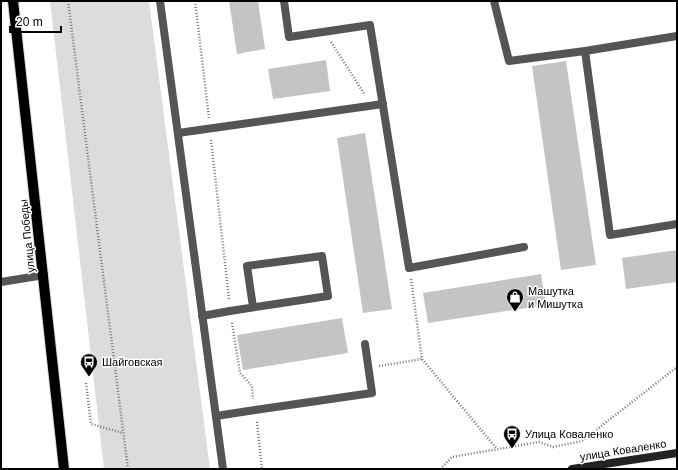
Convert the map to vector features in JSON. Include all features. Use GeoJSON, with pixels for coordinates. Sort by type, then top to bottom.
{"type":"FeatureCollection","features":[{"type":"Feature","properties":{"kind":"main road","name":"улица Победы"},"geometry":{"type":"LineString","coordinates":[[13,1],[64,469]]}},
{"type":"Feature","properties":{"kind":"main road","name":"улица Коваленко"},"geometry":{"type":"LineString","coordinates":[[572,469],[677,453]]}},
{"type":"Feature","properties":{"kind":"street"},"geometry":{"type":"LineString","coordinates":[[160,1],[223,469]]}},
{"type":"Feature","properties":{"kind":"street"},"geometry":{"type":"LineString","coordinates":[[284,1],[289,37],[370,25],[409,268],[524,247]]}},
{"type":"Feature","properties":{"kind":"street"},"geometry":{"type":"LineString","coordinates":[[494,1],[509,62],[677,36]]}},
{"type":"Feature","properties":{"kind":"street"},"geometry":{"type":"LineString","coordinates":[[585,51],[610,235],[677,224]]}},
{"type":"Feature","properties":{"kind":"street"},"geometry":{"type":"LineString","coordinates":[[178,133],[383,104]]}},
{"type":"Feature","properties":{"kind":"street"},"geometry":{"type":"LineString","coordinates":[[202,316],[328,296],[322,256],[247,266],[253,307]]}},
{"type":"Feature","properties":{"kind":"street"},"geometry":{"type":"LineString","coordinates":[[1,282],[44,275]]}},
{"type":"Feature","properties":{"kind":"street"},"geometry":{"type":"LineString","coordinates":[[216,416],[372,393],[365,344]]}},
{"type":"Feature","properties":{"kind":"path"},"geometry":{"type":"LineString","coordinates":[[68,1],[128,469]]}},
{"type":"Feature","properties":{"kind":"path"},"geometry":{"type":"LineString","coordinates":[[195,1],[230,311],[240,373],[252,386],[262,469]]}},
{"type":"Feature","properties":{"kind":"path"},"geometry":{"type":"LineString","coordinates":[[324,32],[372,105]]}},
{"type":"Feature","properties":{"kind":"path"},"geometry":{"type":"LineString","coordinates":[[409,268],[422,359],[496,449]]}},
{"type":"Feature","properties":{"kind":"path"},"geometry":{"type":"LineString","coordinates":[[368,368],[422,359]]}},
{"type":"Feature","properties":{"kind":"path"},"geometry":{"type":"LineString","coordinates":[[440,469],[452,457],[539,442],[553,447],[582,441],[677,367]]}},
{"type":"Feature","properties":{"kind":"path"},"geometry":{"type":"LineString","coordinates":[[86,383],[92,424],[123,433]]}},
{"type":"Feature","properties":{"kind":"shaded area"},"geometry":{"type":"Polygon","coordinates":[[[50,1],[149,1],[210,469],[104,469],[50,1]]]}},
{"type":"Feature","properties":{"kind":"building"},"geometry":{"type":"Polygon","coordinates":[[[229,1],[258,1],[265,49],[237,54],[229,1]]]}},
{"type":"Feature","properties":{"kind":"building"},"geometry":{"type":"Polygon","coordinates":[[[326,60],[330,91],[273,99],[268,69],[326,60]]]}},
{"type":"Feature","properties":{"kind":"building"},"geometry":{"type":"Polygon","coordinates":[[[566,61],[596,265],[561,270],[532,66],[566,61]]]}},
{"type":"Feature","properties":{"kind":"building"},"geometry":{"type":"Polygon","coordinates":[[[365,133],[392,309],[363,313],[337,138],[365,133]]]}},
{"type":"Feature","properties":{"kind":"building"},"geometry":{"type":"Polygon","coordinates":[[[677,250],[677,282],[626,289],[622,258],[677,250]]]}},
{"type":"Feature","properties":{"kind":"building"},"geometry":{"type":"Polygon","coordinates":[[[541,274],[546,305],[428,323],[423,293],[541,274]]]}},
{"type":"Feature","properties":{"kind":"building"},"geometry":{"type":"Polygon","coordinates":[[[342,318],[348,353],[243,370],[237,335],[342,318]]]}},
{"type":"Feature","properties":{"kind":"place","name":"Машутка и Мишутка"},"geometry":{"type":"Point","coordinates":[515,312]}},
{"type":"Feature","properties":{"kind":"place","name":"Шайговская"},"geometry":{"type":"Point","coordinates":[89,377]}},
{"type":"Feature","properties":{"kind":"place","name":"Улица Коваленко"},"geometry":{"type":"Point","coordinates":[512,449]}}]}
